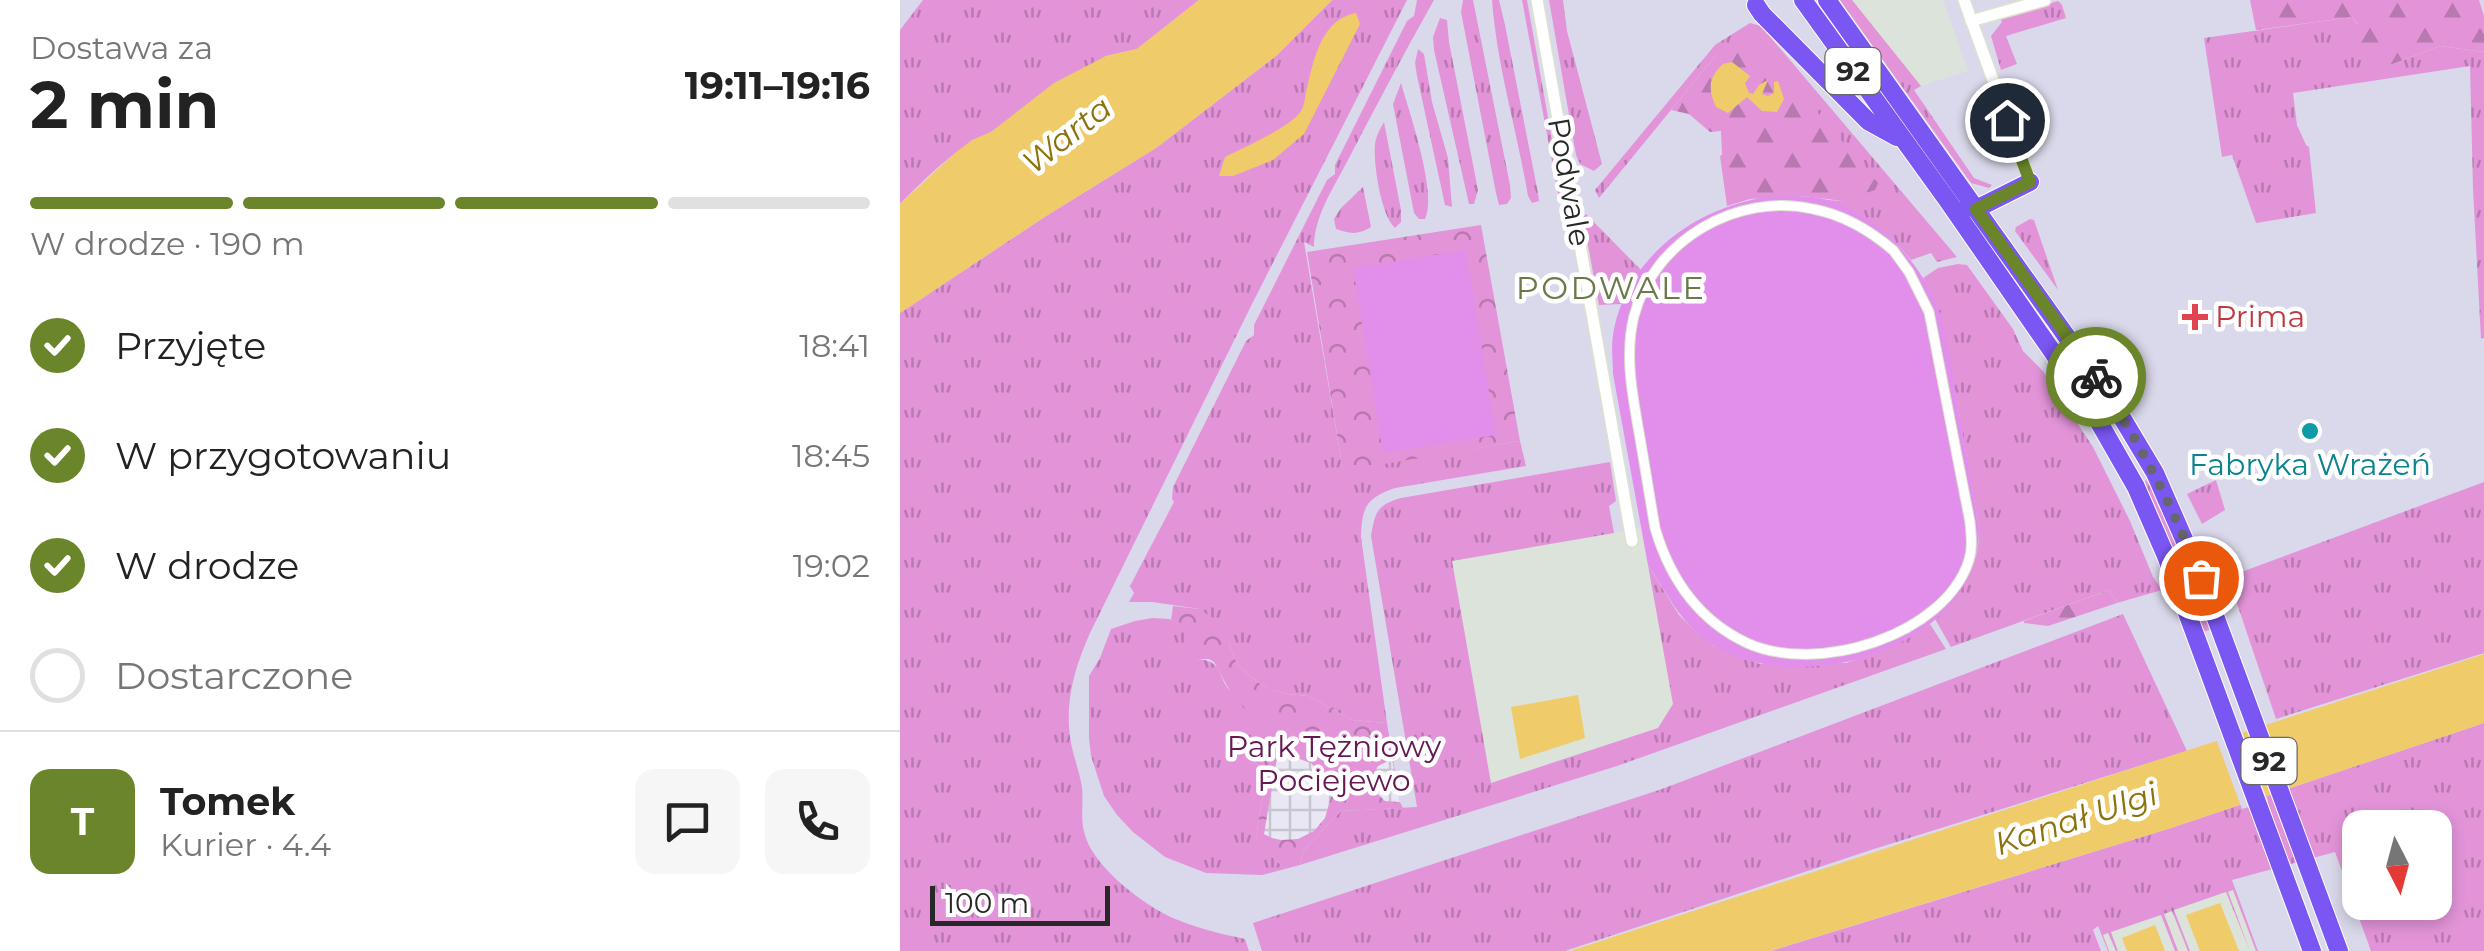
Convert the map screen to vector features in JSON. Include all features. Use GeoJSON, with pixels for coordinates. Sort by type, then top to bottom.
{"type":"FeatureCollection","features":[{"type":"Feature","properties":{"kind":"main road","name":"92"},"geometry":{"type":"LineString","coordinates":[[1803,0],[2070,376],[2116,449],[2150,516],[2312,951]]}},
{"type":"Feature","properties":{"kind":"main road","name":"92"},"geometry":{"type":"LineString","coordinates":[[1827,0],[2143,451],[2181,529],[2220,627],[2338,951]]}},
{"type":"Feature","properties":{"kind":"main road"},"geometry":{"type":"LineString","coordinates":[[1753,3],[1868,121],[1903,141]]}},
{"type":"Feature","properties":{"kind":"main road"},"geometry":{"type":"LineString","coordinates":[[1948,201],[1976,209],[2030,182]]}},
{"type":"Feature","properties":{"kind":"street","name":"Podwale"},"geometry":{"type":"LineString","coordinates":[[1537,0],[1632,541]]}},
{"type":"Feature","properties":{"kind":"street"},"geometry":{"type":"LineString","coordinates":[[1964,0],[2030,182]]}},
{"type":"Feature","properties":{"kind":"street"},"geometry":{"type":"LineString","coordinates":[[1972,21],[2045,0]]}},
{"type":"Feature","properties":{"kind":"street"},"geometry":{"type":"LineString","coordinates":[[1812,208],[1843,218],[1893,250],[1930,312],[1970,522],[1969,559],[1946,597],[1922,618],[1861,648],[1806,655],[1750,645],[1724,630],[1693,604],[1662,554],[1654,528],[1629,361],[1634,316],[1651,276],[1672,249],[1703,226],[1752,209],[1812,208]]}},
{"type":"Feature","properties":{"kind":"shaded area"},"geometry":{"type":"Polygon","coordinates":[[[1852,0],[1943,0],[1968,71],[1921,86],[1852,0]]]}},
{"type":"Feature","properties":{"kind":"shaded area"},"geometry":{"type":"Polygon","coordinates":[[[1775,196],[1822,198],[1863,216],[1906,254],[1928,286],[1947,338],[1979,528],[1972,569],[1951,604],[1920,631],[1882,651],[1839,663],[1796,667],[1753,662],[1704,639],[1685,621],[1648,565],[1613,374],[1612,340],[1621,306],[1650,258],[1694,222],[1747,201],[1775,196]]]}},
{"type":"Feature","properties":{"kind":"shaded area"},"geometry":{"type":"Polygon","coordinates":[[[1466,250],[1496,435],[1383,453],[1353,268],[1466,250]]]}},
{"type":"Feature","properties":{"kind":"shaded area"},"geometry":{"type":"Polygon","coordinates":[[[1641,528],[1673,704],[1658,728],[1491,784],[1452,561],[1641,528]]]}},
{"type":"Feature","properties":{"kind":"shaded area"},"geometry":{"type":"Polygon","coordinates":[[[1285,756],[1311,763],[1331,789],[1370,781],[1378,766],[1392,759],[1400,802],[1385,801],[1372,788],[1331,797],[1325,818],[1314,831],[1298,839],[1272,838],[1264,834],[1277,758],[1285,756]]]}},
{"type":"Feature","properties":{"kind":"shaded area"},"geometry":{"type":"Polygon","coordinates":[[[2231,880],[2258,951],[2108,951],[2098,926],[2231,880]]]}},
{"type":"Feature","properties":{"kind":"green space"},"geometry":{"type":"Polygon","coordinates":[[[923,0],[1199,0],[1137,49],[1106,56],[966,146],[900,204],[900,30],[923,0]]]}},
{"type":"Feature","properties":{"kind":"green space"},"geometry":{"type":"Polygon","coordinates":[[[1332,0],[1407,0],[1090,633],[1070,697],[1069,723],[1082,788],[1083,828],[1099,861],[1123,885],[1165,914],[1245,939],[1249,951],[900,951],[900,313],[1156,148],[1276,56],[1332,0]]]}},
{"type":"Feature","properties":{"kind":"green space"},"geometry":{"type":"Polygon","coordinates":[[[1417,0],[1434,0],[1326,202],[1317,224],[1314,247],[1304,242],[1343,470],[1520,441],[1526,466],[1395,488],[1368,505],[1361,537],[1387,723],[1352,720],[1308,696],[1270,690],[1237,664],[1229,644],[1200,609],[1129,602],[1134,593],[1130,586],[1174,502],[1173,487],[1246,341],[1254,335],[1254,325],[1327,180],[1335,174],[1335,165],[1407,21],[1414,16],[1417,0]]]}},
{"type":"Feature","properties":{"kind":"green space"},"geometry":{"type":"Polygon","coordinates":[[[1463,0],[1473,0],[1510,185],[1511,198],[1507,204],[1499,205],[1496,193],[1461,12],[1463,0]]]}},
{"type":"Feature","properties":{"kind":"green space"},"geometry":{"type":"Polygon","coordinates":[[[1492,0],[1499,0],[1505,25],[1538,193],[1539,201],[1532,203],[1503,74],[1492,0]]]}},
{"type":"Feature","properties":{"kind":"green space"},"geometry":{"type":"Polygon","coordinates":[[[1522,0],[1527,0],[1561,190],[1559,199],[1522,0]]]}},
{"type":"Feature","properties":{"kind":"green space"},"geometry":{"type":"Polygon","coordinates":[[[1549,0],[1563,0],[1567,31],[1602,164],[1594,171],[1580,164],[1576,155],[1549,0]]]}},
{"type":"Feature","properties":{"kind":"green space"},"geometry":{"type":"Polygon","coordinates":[[[1840,0],[1852,0],[1921,86],[1914,90],[1974,178],[1992,185],[1989,188],[1971,183],[1840,0]]]}},
{"type":"Feature","properties":{"kind":"green space"},"geometry":{"type":"Polygon","coordinates":[[[2250,0],[2479,0],[2484,16],[2484,52],[2440,46],[2390,65],[2356,55],[2358,24],[2352,17],[2256,30],[2250,0]]]}},
{"type":"Feature","properties":{"kind":"green space"},"geometry":{"type":"Polygon","coordinates":[[[2058,1],[2066,18],[2006,36],[2017,64],[2001,70],[1991,36],[2002,22],[2000,19],[2058,1]]]}},
{"type":"Feature","properties":{"kind":"green space"},"geometry":{"type":"Polygon","coordinates":[[[2352,17],[2390,65],[2440,46],[2484,52],[2484,338],[2481,339],[2473,189],[2470,66],[2293,93],[2297,125],[2309,147],[2316,213],[2256,223],[2232,155],[2222,157],[2204,38],[2352,17]]]}},
{"type":"Feature","properties":{"kind":"green space"},"geometry":{"type":"Polygon","coordinates":[[[1440,18],[1447,20],[1478,190],[1474,204],[1469,204],[1434,50],[1433,37],[1440,18]]]}},
{"type":"Feature","properties":{"kind":"green space"},"geometry":{"type":"Polygon","coordinates":[[[1750,23],[1761,26],[1957,257],[1937,262],[1931,253],[1911,260],[1873,225],[1827,200],[1842,201],[1716,55],[1599,198],[1595,190],[1715,45],[1750,23]]]}},
{"type":"Feature","properties":{"kind":"green space"},"geometry":{"type":"Polygon","coordinates":[[[1758,43],[1878,183],[1875,190],[1842,201],[1805,196],[1750,199],[1727,206],[1721,131],[1710,132],[1689,114],[1671,110],[1716,55],[1758,43]]]}},
{"type":"Feature","properties":{"kind":"green space"},"geometry":{"type":"Polygon","coordinates":[[[1418,49],[1424,54],[1448,158],[1452,207],[1445,205],[1417,76],[1418,49]]]}},
{"type":"Feature","properties":{"kind":"green space"},"geometry":{"type":"Polygon","coordinates":[[[1401,83],[1425,173],[1425,219],[1414,213],[1393,104],[1401,83]]]}},
{"type":"Feature","properties":{"kind":"green space"},"geometry":{"type":"Polygon","coordinates":[[[1384,122],[1401,210],[1401,222],[1395,228],[1382,201],[1375,163],[1376,141],[1384,122]]]}},
{"type":"Feature","properties":{"kind":"green space"},"geometry":{"type":"Polygon","coordinates":[[[1363,187],[1371,227],[1354,233],[1336,229],[1334,219],[1341,208],[1363,187]]]}},
{"type":"Feature","properties":{"kind":"green space"},"geometry":{"type":"Polygon","coordinates":[[[1586,214],[1641,270],[1622,304],[1599,305],[1583,218],[1586,214]]]}},
{"type":"Feature","properties":{"kind":"green space"},"geometry":{"type":"Polygon","coordinates":[[[2034,220],[2058,290],[2015,231],[2034,220]]]}},
{"type":"Feature","properties":{"kind":"green space"},"geometry":{"type":"Polygon","coordinates":[[[1481,225],[1520,441],[1343,471],[1307,252],[1481,225]]]}},
{"type":"Feature","properties":{"kind":"green space"},"geometry":{"type":"Polygon","coordinates":[[[1967,265],[2093,447],[2162,590],[2117,603],[2109,590],[1951,647],[1935,619],[1968,578],[1979,542],[1979,528],[1946,339],[1923,278],[1938,268],[1967,265]]]}},
{"type":"Feature","properties":{"kind":"green space"},"geometry":{"type":"Polygon","coordinates":[[[1610,462],[1616,501],[1609,506],[1614,533],[1452,561],[1491,783],[1658,728],[1673,704],[1648,565],[1679,615],[1696,632],[1714,646],[1760,664],[1846,663],[1883,650],[1930,624],[1946,649],[1617,766],[1300,865],[1303,851],[1341,811],[1417,807],[1371,536],[1379,511],[1401,498],[1610,462]]]}},
{"type":"Feature","properties":{"kind":"green space"},"geometry":{"type":"Polygon","coordinates":[[[2146,480],[2160,500],[2212,629],[2203,632],[2149,498],[2146,480]]]}},
{"type":"Feature","properties":{"kind":"green space"},"geometry":{"type":"Polygon","coordinates":[[[2216,480],[2225,510],[2202,524],[2187,494],[2216,480]]]}},
{"type":"Feature","properties":{"kind":"green space"},"geometry":{"type":"Polygon","coordinates":[[[2484,482],[2484,653],[2276,719],[2228,577],[2484,482]]]}},
{"type":"Feature","properties":{"kind":"green space"},"geometry":{"type":"Polygon","coordinates":[[[2109,590],[2117,603],[2048,626],[2024,623],[2024,621],[2109,590]]]}},
{"type":"Feature","properties":{"kind":"green space","name":"Park Tężniowy Pociejewo"},"geometry":{"type":"Polygon","coordinates":[[[1173,606],[1200,609],[1214,619],[1237,664],[1270,690],[1308,696],[1352,720],[1387,723],[1403,808],[1341,811],[1303,851],[1300,865],[1285,869],[1262,847],[1257,834],[1271,764],[1294,734],[1284,727],[1274,729],[1244,708],[1214,662],[1195,659],[1186,647],[1184,628],[1171,620],[1173,606]]]}},
{"type":"Feature","properties":{"kind":"green space"},"geometry":{"type":"Polygon","coordinates":[[[2123,614],[2187,751],[1565,951],[1262,951],[1253,923],[1662,789],[2123,614]]]}},
{"type":"Feature","properties":{"kind":"green space"},"geometry":{"type":"Polygon","coordinates":[[[1153,618],[1183,625],[1195,659],[1211,662],[1227,688],[1240,700],[1294,734],[1271,764],[1257,834],[1262,847],[1285,869],[1262,875],[1206,873],[1165,857],[1133,832],[1104,796],[1091,756],[1089,676],[1111,629],[1153,618]]]}},
{"type":"Feature","properties":{"kind":"green space"},"geometry":{"type":"Polygon","coordinates":[[[2484,723],[2484,951],[2371,951],[2360,920],[2452,920],[2452,810],[2342,810],[2342,871],[2335,852],[2232,880],[2258,951],[2233,890],[2228,892],[2250,951],[2226,892],[2174,910],[2190,951],[2172,911],[2164,914],[2178,951],[2161,915],[2111,932],[2118,951],[2108,933],[2103,935],[2108,951],[2098,926],[2093,930],[2101,951],[1771,951],[2171,828],[2484,723]]]}},
{"type":"Feature","properties":{"kind":"water","name":"Warta"},"geometry":{"type":"Polygon","coordinates":[[[1199,0],[1332,0],[1276,56],[1156,148],[900,313],[900,204],[955,153],[991,132],[1054,83],[1106,56],[1137,49],[1199,0]]]}},
{"type":"Feature","properties":{"kind":"water"},"geometry":{"type":"Polygon","coordinates":[[[1356,13],[1360,24],[1304,134],[1273,160],[1233,176],[1219,176],[1225,157],[1296,117],[1304,103],[1321,41],[1335,23],[1356,13]]]}},
{"type":"Feature","properties":{"kind":"water"},"geometry":{"type":"Polygon","coordinates":[[[1732,62],[1750,76],[1745,83],[1749,93],[1753,94],[1768,80],[1762,94],[1768,96],[1774,93],[1774,82],[1778,81],[1784,99],[1777,112],[1762,111],[1747,97],[1728,113],[1716,107],[1712,79],[1723,64],[1732,62]]]}},
{"type":"Feature","properties":{"kind":"water","name":"Kanał Ulgi"},"geometry":{"type":"Polygon","coordinates":[[[2484,654],[2484,723],[2171,828],[1770,951],[1570,951],[2484,654]]]}},
{"type":"Feature","properties":{"kind":"water"},"geometry":{"type":"Polygon","coordinates":[[[1578,695],[1585,738],[1520,759],[1511,707],[1578,695]]]}},
{"type":"Feature","properties":{"kind":"water"},"geometry":{"type":"Polygon","coordinates":[[[2220,903],[2239,951],[2200,951],[2186,915],[2220,903]]]}},
{"type":"Feature","properties":{"kind":"water"},"geometry":{"type":"Polygon","coordinates":[[[2155,925],[2165,951],[2127,951],[2122,938],[2155,925]]]}},
{"type":"Feature","properties":{"kind":"pier"},"geometry":{"type":"Polygon","coordinates":[[[2241,728],[2268,801],[2242,809],[2215,736],[2241,728]]]}},
{"type":"Feature","properties":{"kind":"way so far"},"geometry":{"type":"LineString","coordinates":[[2096,377],[2143,451],[2201,578]]}},
{"type":"Feature","properties":{"kind":"place","name":"Prima"},"geometry":{"type":"Point","coordinates":[2195,317]}},
{"type":"Feature","properties":{"kind":"place","name":"Fabryka Wrażeń"},"geometry":{"type":"Point","coordinates":[2310,431]}},
{"type":"Feature","properties":{"kind":"district","name":"PODWALE"},"geometry":{"type":"Point","coordinates":[1611,288]}},
{"type":"Feature","properties":{"kind":"route"},"geometry":{"type":"LineString","coordinates":[[2007,120],[2030,182],[1976,209],[2096,377]]}}]}
